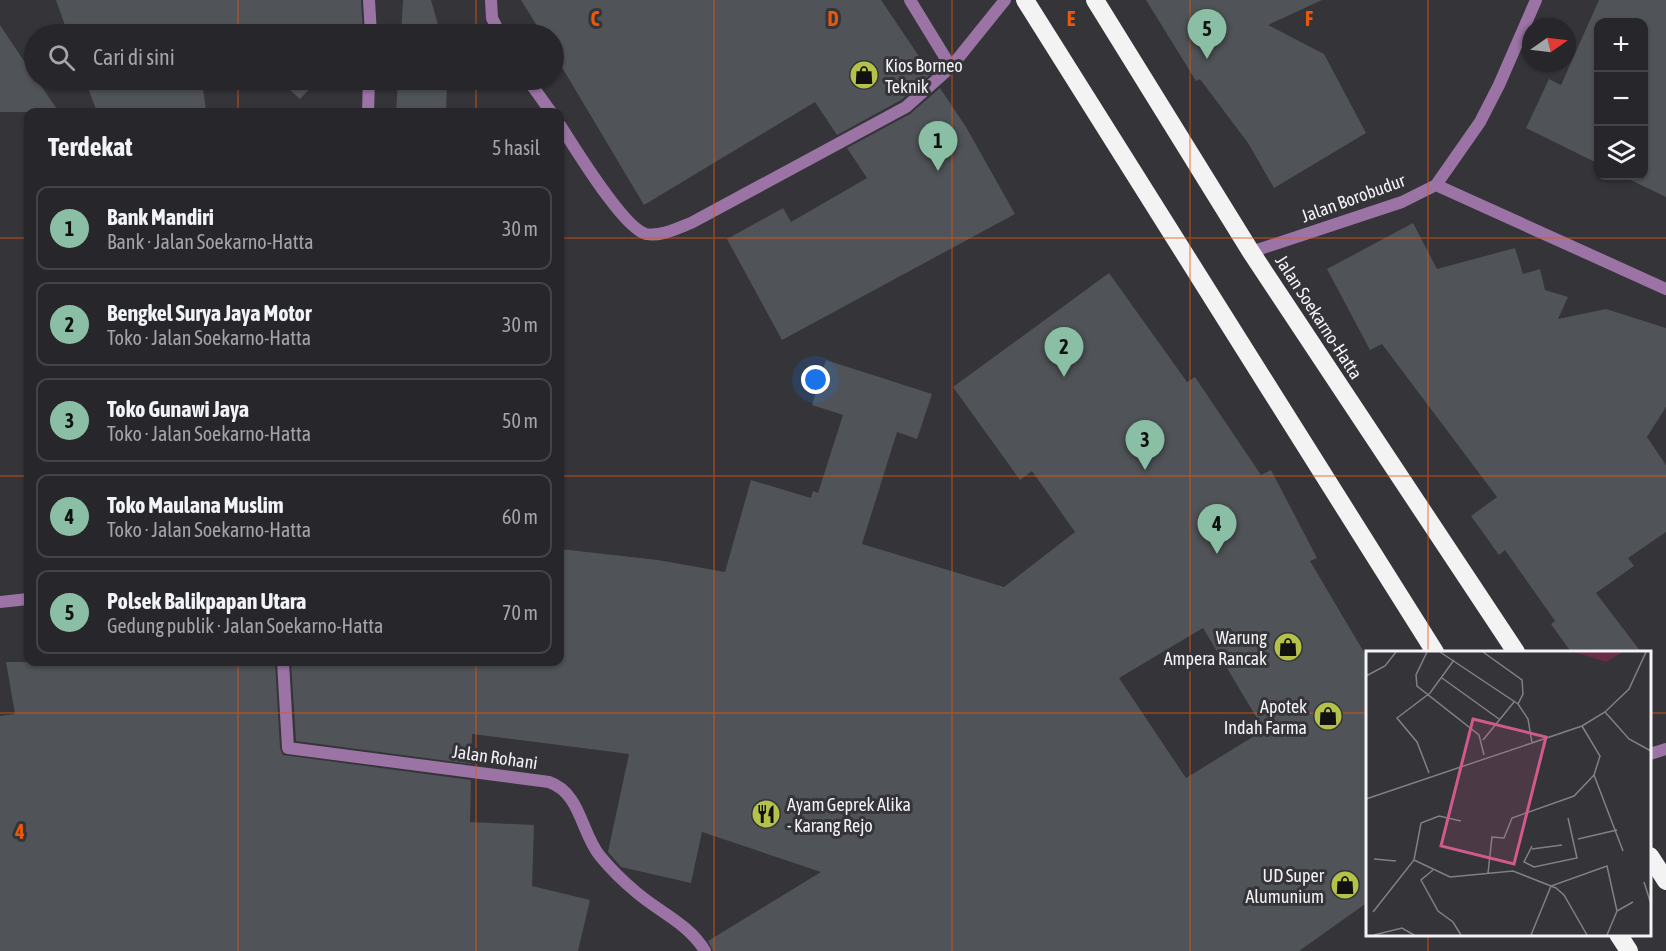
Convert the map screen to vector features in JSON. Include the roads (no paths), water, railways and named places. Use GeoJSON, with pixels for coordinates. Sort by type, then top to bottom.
{"type":"FeatureCollection","features":[{"type":"Feature","properties":{"kind":"highway"},"geometry":{"type":"LineString","coordinates":[[1025,0],[1434,651]]}},
{"type":"Feature","properties":{"kind":"highway","name":"Jalan Soekarno-Hatta"},"geometry":{"type":"LineString","coordinates":[[1095,0],[1251,252],[1515,651]]}},
{"type":"Feature","properties":{"kind":"highway"},"geometry":{"type":"LineString","coordinates":[[1651,858],[1666,881]]}},
{"type":"Feature","properties":{"kind":"highway"},"geometry":{"type":"LineString","coordinates":[[1619,936],[1629,951]]}},
{"type":"Feature","properties":{"kind":"street"},"geometry":{"type":"LineString","coordinates":[[369,0],[370,24]]}},
{"type":"Feature","properties":{"kind":"street"},"geometry":{"type":"LineString","coordinates":[[491,0],[492,18],[495,24]]}},
{"type":"Feature","properties":{"kind":"street"},"geometry":{"type":"LineString","coordinates":[[910,0],[951,68]]}},
{"type":"Feature","properties":{"kind":"street"},"geometry":{"type":"LineString","coordinates":[[564,131],[620,213],[634,227],[646,234],[668,232],[691,223],[906,107],[951,68],[1005,0]]}},
{"type":"Feature","properties":{"kind":"street","name":"Jalan Borobudur"},"geometry":{"type":"LineString","coordinates":[[1251,252],[1402,202],[1436,184],[1480,122],[1499,85],[1536,0]]}},
{"type":"Feature","properties":{"kind":"street"},"geometry":{"type":"LineString","coordinates":[[368,108],[369,90]]}},
{"type":"Feature","properties":{"kind":"street"},"geometry":{"type":"LineString","coordinates":[[535,90],[548,108]]}},
{"type":"Feature","properties":{"kind":"street"},"geometry":{"type":"LineString","coordinates":[[1436,184],[1666,289]]}},
{"type":"Feature","properties":{"kind":"street"},"geometry":{"type":"LineString","coordinates":[[0,602],[24,599]]}},
{"type":"Feature","properties":{"kind":"street","name":"Jalan Rohani"},"geometry":{"type":"LineString","coordinates":[[283,666],[288,748],[549,782],[561,786],[573,802],[599,855],[635,892],[676,920],[699,940],[705,951]]}},
{"type":"Feature","properties":{"kind":"street"},"geometry":{"type":"LineString","coordinates":[[1651,754],[1666,748]]}},
{"type":"Feature","properties":{"kind":"place","name":"Polsek Balikpapan Utara"},"geometry":{"type":"Point","coordinates":[1207,59]}},
{"type":"Feature","properties":{"kind":"place","name":"Kios Borneo Teknik"},"geometry":{"type":"Point","coordinates":[864,75]}},
{"type":"Feature","properties":{"kind":"place","name":"Bank Mandiri"},"geometry":{"type":"Point","coordinates":[938,171]}},
{"type":"Feature","properties":{"kind":"place","name":"Bengkel Surya Jaya Motor"},"geometry":{"type":"Point","coordinates":[1064,377]}},
{"type":"Feature","properties":{"kind":"place","name":"Toko Gunawi Jaya"},"geometry":{"type":"Point","coordinates":[1145,470]}},
{"type":"Feature","properties":{"kind":"place","name":"Toko Maulana Muslim"},"geometry":{"type":"Point","coordinates":[1217,554]}},
{"type":"Feature","properties":{"kind":"place","name":"Warung Ampera Rancak"},"geometry":{"type":"Point","coordinates":[1288,647]}},
{"type":"Feature","properties":{"kind":"place","name":"Apotek Indah Farma"},"geometry":{"type":"Point","coordinates":[1328,716]}},
{"type":"Feature","properties":{"kind":"place","name":"Ayam Geprek Alika - Karang Rejo"},"geometry":{"type":"Point","coordinates":[766,814]}},
{"type":"Feature","properties":{"kind":"place","name":"UD Super Alumunium"},"geometry":{"type":"Point","coordinates":[1345,885]}}]}
